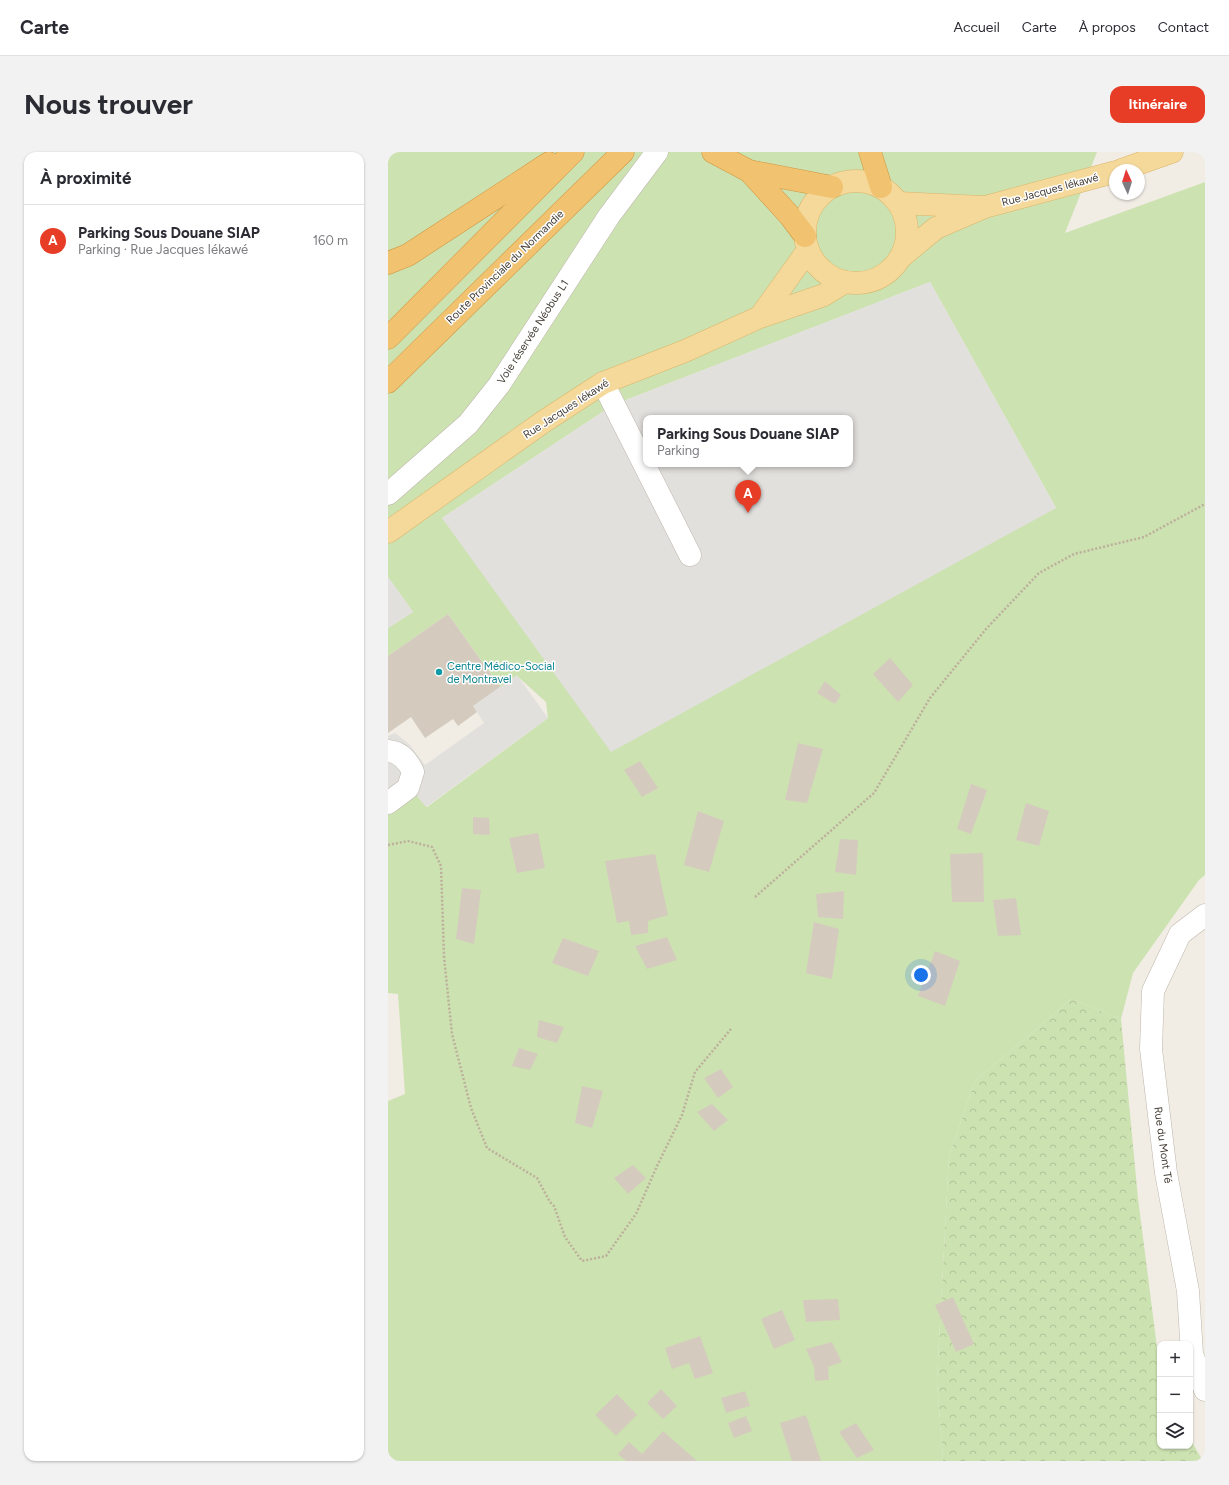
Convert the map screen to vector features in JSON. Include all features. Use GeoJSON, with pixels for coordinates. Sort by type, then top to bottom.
{"type":"FeatureCollection","features":[{"type":"Feature","properties":{"kind":"highway"},"geometry":{"type":"LineString","coordinates":[[388,263],[408,256],[567,152]]}},
{"type":"Feature","properties":{"kind":"highway"},"geometry":{"type":"LineString","coordinates":[[388,338],[573,152]]}},
{"type":"Feature","properties":{"kind":"highway","name":"Route Provinciale du Normandie"},"geometry":{"type":"LineString","coordinates":[[388,382],[623,152]]}},
{"type":"Feature","properties":{"kind":"highway"},"geometry":{"type":"LineString","coordinates":[[712,152],[749,171],[832,187]]}},
{"type":"Feature","properties":{"kind":"highway"},"geometry":{"type":"LineString","coordinates":[[870,152],[881,187]]}},
{"type":"Feature","properties":{"kind":"highway"},"geometry":{"type":"LineString","coordinates":[[749,171],[790,216],[806,243]]}},
{"type":"Feature","properties":{"kind":"main road"},"geometry":{"type":"LineString","coordinates":[[1139,164],[1172,152]]}},
{"type":"Feature","properties":{"kind":"main road","name":"Rue Jacques Iékawé"},"geometry":{"type":"LineString","coordinates":[[902,256],[936,228],[985,207],[1109,174]]}},
{"type":"Feature","properties":{"kind":"main road"},"geometry":{"type":"LineString","coordinates":[[844,182],[869,182],[881,187],[891,194],[899,203],[905,215],[908,229],[907,242],[902,256],[892,269],[878,278],[862,283],[845,282],[829,276],[816,265],[806,243],[806,221],[811,207],[820,196],[832,187],[844,182]]}},
{"type":"Feature","properties":{"kind":"main road","name":"Rue Jacques Iékawé"},"geometry":{"type":"LineString","coordinates":[[899,203],[985,207]]}},
{"type":"Feature","properties":{"kind":"main road","name":"Rue Jacques Iékawé"},"geometry":{"type":"LineString","coordinates":[[760,317],[806,243]]}},
{"type":"Feature","properties":{"kind":"main road","name":"Rue Jacques Iékawé"},"geometry":{"type":"LineString","coordinates":[[388,532],[543,422],[603,383],[685,352],[760,317],[824,295],[845,282]]}},
{"type":"Feature","properties":{"kind":"street","name":"Voie réservée Néobus L1"},"geometry":{"type":"LineString","coordinates":[[388,494],[468,424],[494,391],[609,216],[657,152]]}},
{"type":"Feature","properties":{"kind":"street"},"geometry":{"type":"LineString","coordinates":[[603,383],[643,463]]}},
{"type":"Feature","properties":{"kind":"street"},"geometry":{"type":"LineString","coordinates":[[645,467],[690,555]]}},
{"type":"Feature","properties":{"kind":"street"},"geometry":{"type":"LineString","coordinates":[[388,751],[394,751],[408,760],[413,772],[408,788],[388,803]]}},
{"type":"Feature","properties":{"kind":"street","name":"Rue du Mont Té"},"geometry":{"type":"LineString","coordinates":[[1205,915],[1180,934],[1153,991],[1151,1050],[1166,1173],[1188,1291],[1192,1354],[1205,1390]]}},
{"type":"Feature","properties":{"kind":"path"},"geometry":{"type":"LineString","coordinates":[[755,898],[874,793],[930,698],[986,629],[1040,574],[1074,554],[1144,537],[1205,504]]}},
{"type":"Feature","properties":{"kind":"path"},"geometry":{"type":"LineString","coordinates":[[388,845],[408,841],[432,847],[441,866],[444,957],[452,1034],[471,1108],[487,1148],[537,1178],[550,1202],[554,1206],[565,1237],[582,1261],[606,1256],[636,1214],[682,1115],[695,1072],[731,1028]]}},
{"type":"Feature","properties":{"kind":"green space"},"geometry":{"type":"Polygon","coordinates":[[[388,152],[1097,152],[1065,233],[1205,182],[1205,875],[1199,880],[1133,973],[1121,1019],[1071,999],[975,1081],[949,1156],[937,1380],[943,1461],[388,1461],[388,1101],[405,1094],[398,994],[388,993],[388,813],[417,795],[427,807],[548,718],[546,702],[517,676],[500,687],[448,614],[388,656],[388,628],[413,612],[388,577],[388,152]],[[930,282],[613,405],[442,518],[1056,508],[930,282]]]}},
{"type":"Feature","properties":{"kind":"green space"},"geometry":{"type":"Polygon","coordinates":[[[1071,999],[1121,1019],[1138,1198],[1157,1347],[1157,1449],[1193,1449],[1193,1444],[1203,1461],[943,1461],[937,1380],[949,1156],[975,1081],[1071,999]]]}},
{"type":"Feature","properties":{"kind":"shaded area"},"geometry":{"type":"Polygon","coordinates":[[[930,282],[1056,508],[611,752],[442,518],[613,405],[930,282]]]}},
{"type":"Feature","properties":{"kind":"shaded area"},"geometry":{"type":"Polygon","coordinates":[[[388,577],[413,612],[388,628],[388,577]]]}},
{"type":"Feature","properties":{"kind":"shaded area"},"geometry":{"type":"Polygon","coordinates":[[[517,675],[548,718],[426,807],[416,795],[388,813],[388,736],[395,733],[409,744],[425,765],[484,723],[473,706],[517,675]]]}},
{"type":"Feature","properties":{"kind":"building","name":"Centre Médico-Social de Montravel"},"geometry":{"type":"Polygon","coordinates":[[[448,614],[500,687],[473,706],[477,712],[458,726],[453,719],[425,738],[411,717],[388,733],[388,656],[448,614]]]}},
{"type":"Feature","properties":{"kind":"building"},"geometry":{"type":"Polygon","coordinates":[[[890,658],[913,685],[898,702],[873,674],[890,658]]]}},
{"type":"Feature","properties":{"kind":"building"},"geometry":{"type":"Polygon","coordinates":[[[825,681],[841,695],[835,704],[817,693],[825,681]]]}},
{"type":"Feature","properties":{"kind":"building"},"geometry":{"type":"Polygon","coordinates":[[[798,743],[823,749],[807,803],[785,800],[798,743]]]}},
{"type":"Feature","properties":{"kind":"building"},"geometry":{"type":"Polygon","coordinates":[[[640,761],[658,788],[642,797],[624,770],[640,761]]]}},
{"type":"Feature","properties":{"kind":"building"},"geometry":{"type":"Polygon","coordinates":[[[971,784],[987,790],[971,834],[957,829],[971,784]]]}},
{"type":"Feature","properties":{"kind":"building"},"geometry":{"type":"Polygon","coordinates":[[[1026,803],[1049,811],[1039,846],[1016,840],[1026,803]]]}},
{"type":"Feature","properties":{"kind":"building"},"geometry":{"type":"Polygon","coordinates":[[[698,811],[724,821],[709,872],[684,865],[698,811]]]}},
{"type":"Feature","properties":{"kind":"building"},"geometry":{"type":"Polygon","coordinates":[[[473,817],[489,818],[490,835],[473,834],[473,817]]]}},
{"type":"Feature","properties":{"kind":"building"},"geometry":{"type":"Polygon","coordinates":[[[538,833],[545,868],[517,873],[509,838],[538,833]]]}},
{"type":"Feature","properties":{"kind":"building"},"geometry":{"type":"Polygon","coordinates":[[[840,839],[858,840],[856,875],[835,872],[840,839]]]}},
{"type":"Feature","properties":{"kind":"building"},"geometry":{"type":"Polygon","coordinates":[[[983,853],[984,902],[952,902],[950,854],[983,853]]]}},
{"type":"Feature","properties":{"kind":"building"},"geometry":{"type":"Polygon","coordinates":[[[655,854],[668,915],[648,921],[648,933],[631,935],[629,921],[617,923],[605,861],[655,854]]]}},
{"type":"Feature","properties":{"kind":"building"},"geometry":{"type":"Polygon","coordinates":[[[462,888],[481,890],[474,944],[456,939],[462,888]]]}},
{"type":"Feature","properties":{"kind":"building"},"geometry":{"type":"Polygon","coordinates":[[[844,891],[843,919],[818,917],[816,894],[844,891]]]}},
{"type":"Feature","properties":{"kind":"building"},"geometry":{"type":"Polygon","coordinates":[[[1016,898],[1021,935],[998,936],[993,900],[1016,898]]]}},
{"type":"Feature","properties":{"kind":"building"},"geometry":{"type":"Polygon","coordinates":[[[814,922],[839,929],[832,979],[806,973],[814,922]]]}},
{"type":"Feature","properties":{"kind":"building"},"geometry":{"type":"Polygon","coordinates":[[[667,937],[677,960],[647,969],[635,946],[667,937]]]}},
{"type":"Feature","properties":{"kind":"building"},"geometry":{"type":"Polygon","coordinates":[[[563,938],[599,951],[588,976],[552,963],[563,938]]]}},
{"type":"Feature","properties":{"kind":"building"},"geometry":{"type":"Polygon","coordinates":[[[935,951],[960,961],[945,1006],[918,996],[935,951]]]}},
{"type":"Feature","properties":{"kind":"building"},"geometry":{"type":"Polygon","coordinates":[[[539,1020],[564,1027],[557,1043],[537,1037],[539,1020]]]}},
{"type":"Feature","properties":{"kind":"building"},"geometry":{"type":"Polygon","coordinates":[[[519,1048],[538,1054],[530,1070],[512,1066],[519,1048]]]}},
{"type":"Feature","properties":{"kind":"building"},"geometry":{"type":"Polygon","coordinates":[[[721,1069],[733,1087],[718,1098],[704,1078],[721,1069]]]}},
{"type":"Feature","properties":{"kind":"building"},"geometry":{"type":"Polygon","coordinates":[[[582,1086],[603,1091],[592,1128],[575,1123],[582,1086]]]}},
{"type":"Feature","properties":{"kind":"building"},"geometry":{"type":"Polygon","coordinates":[[[712,1104],[728,1120],[714,1131],[697,1112],[712,1104]]]}},
{"type":"Feature","properties":{"kind":"building"},"geometry":{"type":"Polygon","coordinates":[[[633,1165],[646,1178],[628,1194],[614,1178],[633,1165]]]}},
{"type":"Feature","properties":{"kind":"building"},"geometry":{"type":"Polygon","coordinates":[[[953,1297],[974,1344],[956,1352],[935,1305],[953,1297]]]}},
{"type":"Feature","properties":{"kind":"building"},"geometry":{"type":"Polygon","coordinates":[[[838,1299],[840,1320],[806,1322],[803,1300],[838,1299]]]}},
{"type":"Feature","properties":{"kind":"building"},"geometry":{"type":"Polygon","coordinates":[[[782,1310],[795,1340],[774,1349],[761,1319],[782,1310]]]}},
{"type":"Feature","properties":{"kind":"building"},"geometry":{"type":"Polygon","coordinates":[[[700,1336],[713,1373],[695,1379],[689,1363],[672,1369],[665,1348],[700,1336]]]}},
{"type":"Feature","properties":{"kind":"building"},"geometry":{"type":"Polygon","coordinates":[[[832,1342],[842,1362],[828,1367],[829,1380],[815,1381],[814,1367],[806,1349],[832,1342]]]}},
{"type":"Feature","properties":{"kind":"building"},"geometry":{"type":"Polygon","coordinates":[[[661,1389],[677,1406],[663,1419],[647,1403],[661,1389]]]}},
{"type":"Feature","properties":{"kind":"building"},"geometry":{"type":"Polygon","coordinates":[[[745,1391],[750,1406],[726,1413],[721,1398],[745,1391]]]}},
{"type":"Feature","properties":{"kind":"building"},"geometry":{"type":"Polygon","coordinates":[[[617,1394],[637,1415],[616,1436],[595,1415],[617,1394]]]}},
{"type":"Feature","properties":{"kind":"building"},"geometry":{"type":"Polygon","coordinates":[[[806,1415],[821,1461],[792,1461],[780,1423],[806,1415]]]}},
{"type":"Feature","properties":{"kind":"building"},"geometry":{"type":"Polygon","coordinates":[[[746,1416],[752,1431],[734,1438],[728,1423],[746,1416]]]}},
{"type":"Feature","properties":{"kind":"building"},"geometry":{"type":"Polygon","coordinates":[[[856,1423],[874,1450],[857,1458],[839,1432],[856,1423]]]}},
{"type":"Feature","properties":{"kind":"building"},"geometry":{"type":"Polygon","coordinates":[[[663,1431],[697,1461],[626,1461],[618,1454],[629,1442],[642,1454],[663,1431]]]}},
{"type":"Feature","properties":{"kind":"place","name":"Parking Sous Douane SIAP"},"geometry":{"type":"Point","coordinates":[748,513]}},
{"type":"Feature","properties":{"kind":"place","name":"Centre Médico-Social de Montravel"},"geometry":{"type":"Point","coordinates":[439,672]}}]}
